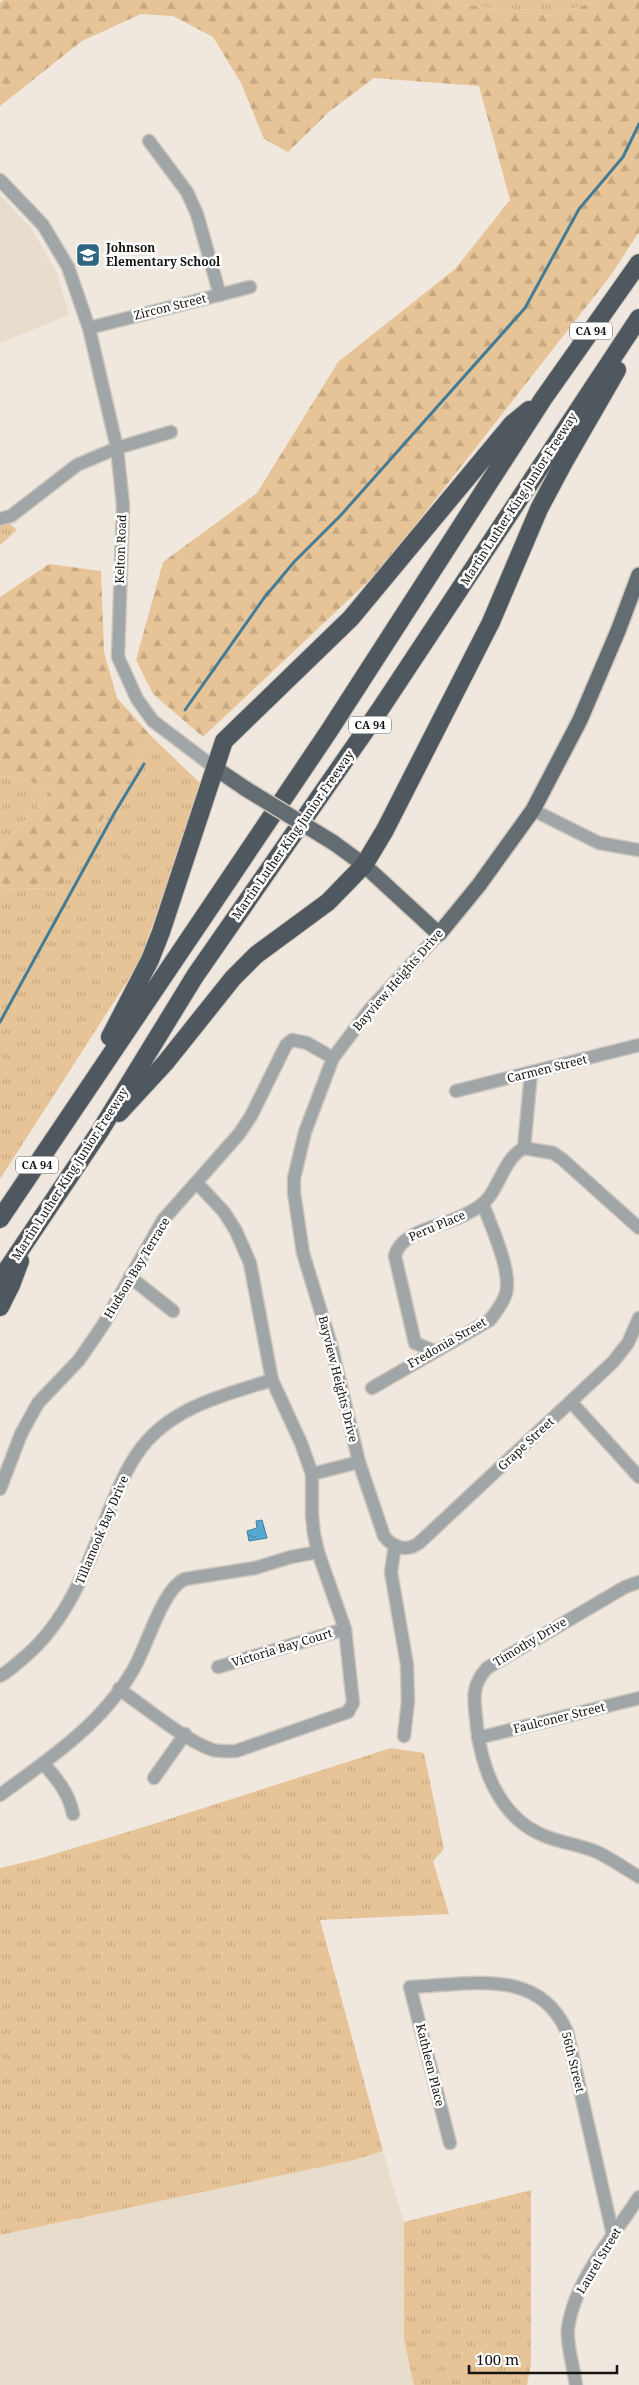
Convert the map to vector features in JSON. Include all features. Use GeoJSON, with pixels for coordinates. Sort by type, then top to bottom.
{"type":"FeatureCollection","features":[{"type":"Feature","properties":{"kind":"highway","name":"CA 94"},"geometry":{"type":"LineString","coordinates":[[0,1219],[329,731],[543,398],[639,263]]}},
{"type":"Feature","properties":{"kind":"highway","name":"Martin Luther King Junior Freeway"},"geometry":{"type":"LineString","coordinates":[[0,1280],[100,1131],[195,976],[379,711],[639,318]]}},
{"type":"Feature","properties":{"kind":"highway"},"geometry":{"type":"LineString","coordinates":[[100,1131],[136,1097],[233,978],[256,955],[328,902],[364,865],[385,830],[490,622],[540,509],[564,462],[639,333]]}},
{"type":"Feature","properties":{"kind":"highway"},"geometry":{"type":"LineString","coordinates":[[72,1110],[150,960],[208,797],[224,742],[351,618],[512,424],[543,398]]}},
{"type":"Feature","properties":{"kind":"highway"},"geometry":{"type":"LineString","coordinates":[[0,1307],[11,1285],[28,1239]]}},
{"type":"Feature","properties":{"kind":"main road","name":"Bayview Heights Drive"},"geometry":{"type":"LineString","coordinates":[[438,934],[480,885],[533,810],[580,720],[618,631],[639,575]]}},
{"type":"Feature","properties":{"kind":"main road","name":"Kelton Road"},"geometry":{"type":"LineString","coordinates":[[215,768],[246,790],[334,843],[364,865],[438,934]]}},
{"type":"Feature","properties":{"kind":"street"},"geometry":{"type":"LineString","coordinates":[[149,141],[191,199],[220,295]]}},
{"type":"Feature","properties":{"kind":"street","name":"Kelton Road"},"geometry":{"type":"LineString","coordinates":[[0,180],[43,225],[68,267],[89,328],[117,448],[123,505],[118,657],[137,699],[153,721],[215,768]]}},
{"type":"Feature","properties":{"kind":"street","name":"Zircon Street"},"geometry":{"type":"LineString","coordinates":[[89,328],[250,287]]}},
{"type":"Feature","properties":{"kind":"street"},"geometry":{"type":"LineString","coordinates":[[0,519],[11,516],[77,465],[117,448],[171,432]]}},
{"type":"Feature","properties":{"kind":"street"},"geometry":{"type":"LineString","coordinates":[[533,810],[599,843],[639,850]]}},
{"type":"Feature","properties":{"kind":"street","name":"Bayview Heights Drive"},"geometry":{"type":"LineString","coordinates":[[395,1546],[384,1536],[359,1462],[331,1344],[303,1253],[294,1193],[294,1178],[305,1132],[333,1058],[370,1009],[438,934]]}},
{"type":"Feature","properties":{"kind":"street","name":"Hudson Bay Terrace"},"geometry":{"type":"LineString","coordinates":[[0,1490],[21,1434],[38,1403],[84,1353],[103,1326],[163,1220],[239,1134],[251,1116],[286,1045],[292,1040],[299,1040],[333,1058]]}},
{"type":"Feature","properties":{"kind":"street","name":"Carmen Street"},"geometry":{"type":"LineString","coordinates":[[456,1091],[639,1045]]}},
{"type":"Feature","properties":{"kind":"street"},"geometry":{"type":"LineString","coordinates":[[524,1148],[531,1073]]}},
{"type":"Feature","properties":{"kind":"street"},"geometry":{"type":"LineString","coordinates":[[483,1204],[515,1153],[524,1148],[553,1154],[562,1159],[639,1228]]}},
{"type":"Feature","properties":{"kind":"street"},"geometry":{"type":"LineString","coordinates":[[119,1689],[185,1734],[212,1750],[224,1752],[236,1751],[348,1712],[353,1703],[345,1628],[318,1552],[312,1516],[312,1474],[301,1443],[272,1380],[250,1263],[244,1247],[224,1212],[197,1183]]}},
{"type":"Feature","properties":{"kind":"street","name":"Peru Place"},"geometry":{"type":"LineString","coordinates":[[434,1351],[415,1343],[395,1256],[396,1252],[405,1239],[466,1215],[483,1204]]}},
{"type":"Feature","properties":{"kind":"street","name":"Fredonia Street"},"geometry":{"type":"LineString","coordinates":[[372,1388],[490,1320],[500,1306],[507,1285],[507,1275],[483,1204]]}},
{"type":"Feature","properties":{"kind":"street"},"geometry":{"type":"LineString","coordinates":[[130,1277],[173,1311]]}},
{"type":"Feature","properties":{"kind":"street","name":"Grape Street"},"geometry":{"type":"LineString","coordinates":[[395,1546],[407,1548],[419,1542],[571,1402],[613,1362],[628,1343],[639,1318]]}},
{"type":"Feature","properties":{"kind":"street","name":"Tillamook Bay Drive"},"geometry":{"type":"LineString","coordinates":[[0,1676],[42,1642],[58,1623],[80,1582],[122,1478],[147,1441],[180,1414],[206,1401],[272,1380]]}},
{"type":"Feature","properties":{"kind":"street"},"geometry":{"type":"LineString","coordinates":[[571,1402],[639,1477]]}},
{"type":"Feature","properties":{"kind":"street"},"geometry":{"type":"LineString","coordinates":[[312,1474],[359,1462]]}},
{"type":"Feature","properties":{"kind":"street"},"geometry":{"type":"LineString","coordinates":[[395,1546],[391,1572],[407,1665],[408,1701],[404,1736]]}},
{"type":"Feature","properties":{"kind":"street"},"geometry":{"type":"LineString","coordinates":[[0,1795],[90,1726],[132,1673],[143,1653],[168,1593],[177,1583],[255,1568],[291,1557],[318,1552]]}},
{"type":"Feature","properties":{"kind":"street","name":"Timothy Drive"},"geometry":{"type":"LineString","coordinates":[[639,1582],[625,1587],[487,1668],[478,1678],[473,1693],[478,1738],[487,1773],[507,1809],[519,1821],[538,1834],[599,1853],[639,1876]]}},
{"type":"Feature","properties":{"kind":"street","name":"Victoria Bay Court"},"geometry":{"type":"LineString","coordinates":[[218,1667],[345,1628]]}},
{"type":"Feature","properties":{"kind":"street","name":"Faulconer Street"},"geometry":{"type":"LineString","coordinates":[[478,1738],[639,1698]]}},
{"type":"Feature","properties":{"kind":"street"},"geometry":{"type":"LineString","coordinates":[[154,1778],[185,1734]]}},
{"type":"Feature","properties":{"kind":"street"},"geometry":{"type":"LineString","coordinates":[[43,1763],[59,1781],[70,1801],[73,1814]]}},
{"type":"Feature","properties":{"kind":"street","name":"56th Street"},"geometry":{"type":"LineString","coordinates":[[410,1987],[512,1984],[531,1991],[553,2008],[567,2032],[613,2236]]}},
{"type":"Feature","properties":{"kind":"street","name":"Kathleen Place"},"geometry":{"type":"LineString","coordinates":[[410,1987],[450,2143]]}},
{"type":"Feature","properties":{"kind":"street","name":"Laurel Street"},"geometry":{"type":"LineString","coordinates":[[576,2385],[568,2329],[575,2303],[585,2280],[639,2197]]}},
{"type":"Feature","properties":{"kind":"shaded area"},"geometry":{"type":"Polygon","coordinates":[[[0,195],[31,228],[57,273],[69,315],[0,343],[0,195]]]}},
{"type":"Feature","properties":{"kind":"shaded area"},"geometry":{"type":"Polygon","coordinates":[[[383,2151],[404,2222],[404,2340],[414,2385],[0,2385],[0,2235],[354,2160],[383,2151]]]}},
{"type":"Feature","properties":{"kind":"green space"},"geometry":{"type":"Polygon","coordinates":[[[3,0],[433,0],[551,16],[599,0],[639,0],[639,232],[611,275],[380,570],[203,737],[153,694],[136,660],[163,562],[257,493],[338,362],[455,269],[510,200],[479,86],[374,78],[330,111],[288,152],[264,139],[241,83],[213,37],[173,16],[141,14],[82,41],[0,106],[0,3],[3,0]]]}},
{"type":"Feature","properties":{"kind":"green space"},"geometry":{"type":"Polygon","coordinates":[[[433,0],[599,0],[551,16],[433,0]]]}},
{"type":"Feature","properties":{"kind":"green space"},"geometry":{"type":"Polygon","coordinates":[[[0,515],[17,530],[0,545],[0,515]]]}},
{"type":"Feature","properties":{"kind":"green space"},"geometry":{"type":"Polygon","coordinates":[[[49,564],[101,571],[104,652],[117,698],[152,737],[60,889],[0,888],[0,850],[53,788],[9,776],[0,778],[0,597],[49,564]]]}},
{"type":"Feature","properties":{"kind":"green space"},"geometry":{"type":"Polygon","coordinates":[[[152,737],[202,785],[139,963],[0,1179],[0,888],[60,889],[152,737]]]}},
{"type":"Feature","properties":{"kind":"green space"},"geometry":{"type":"Polygon","coordinates":[[[9,776],[53,788],[0,850],[0,778],[9,776]]]}},
{"type":"Feature","properties":{"kind":"green space"},"geometry":{"type":"Polygon","coordinates":[[[391,1748],[424,1753],[444,1849],[433,1861],[449,1914],[320,1920],[383,2151],[354,2160],[0,2235],[0,1868],[38,1859],[144,1827],[391,1748]]]}},
{"type":"Feature","properties":{"kind":"green space"},"geometry":{"type":"Polygon","coordinates":[[[531,2190],[531,2364],[527,2385],[414,2385],[404,2340],[404,2222],[531,2190]]]}},
{"type":"Feature","properties":{"kind":"water"},"geometry":{"type":"Polygon","coordinates":[[[262,1520],[267,1538],[249,1541],[247,1531],[257,1528],[256,1521],[262,1520]]]}},
{"type":"Feature","properties":{"kind":"waterway"},"geometry":{"type":"LineString","coordinates":[[185,710],[264,598],[294,562],[341,515],[525,308],[579,209],[623,157],[639,124]]}},
{"type":"Feature","properties":{"kind":"waterway"},"geometry":{"type":"LineString","coordinates":[[0,1022],[115,812],[144,764]]}},
{"type":"Feature","properties":{"kind":"place","name":"Johnson Elementary School"},"geometry":{"type":"Point","coordinates":[88,255]}}]}
